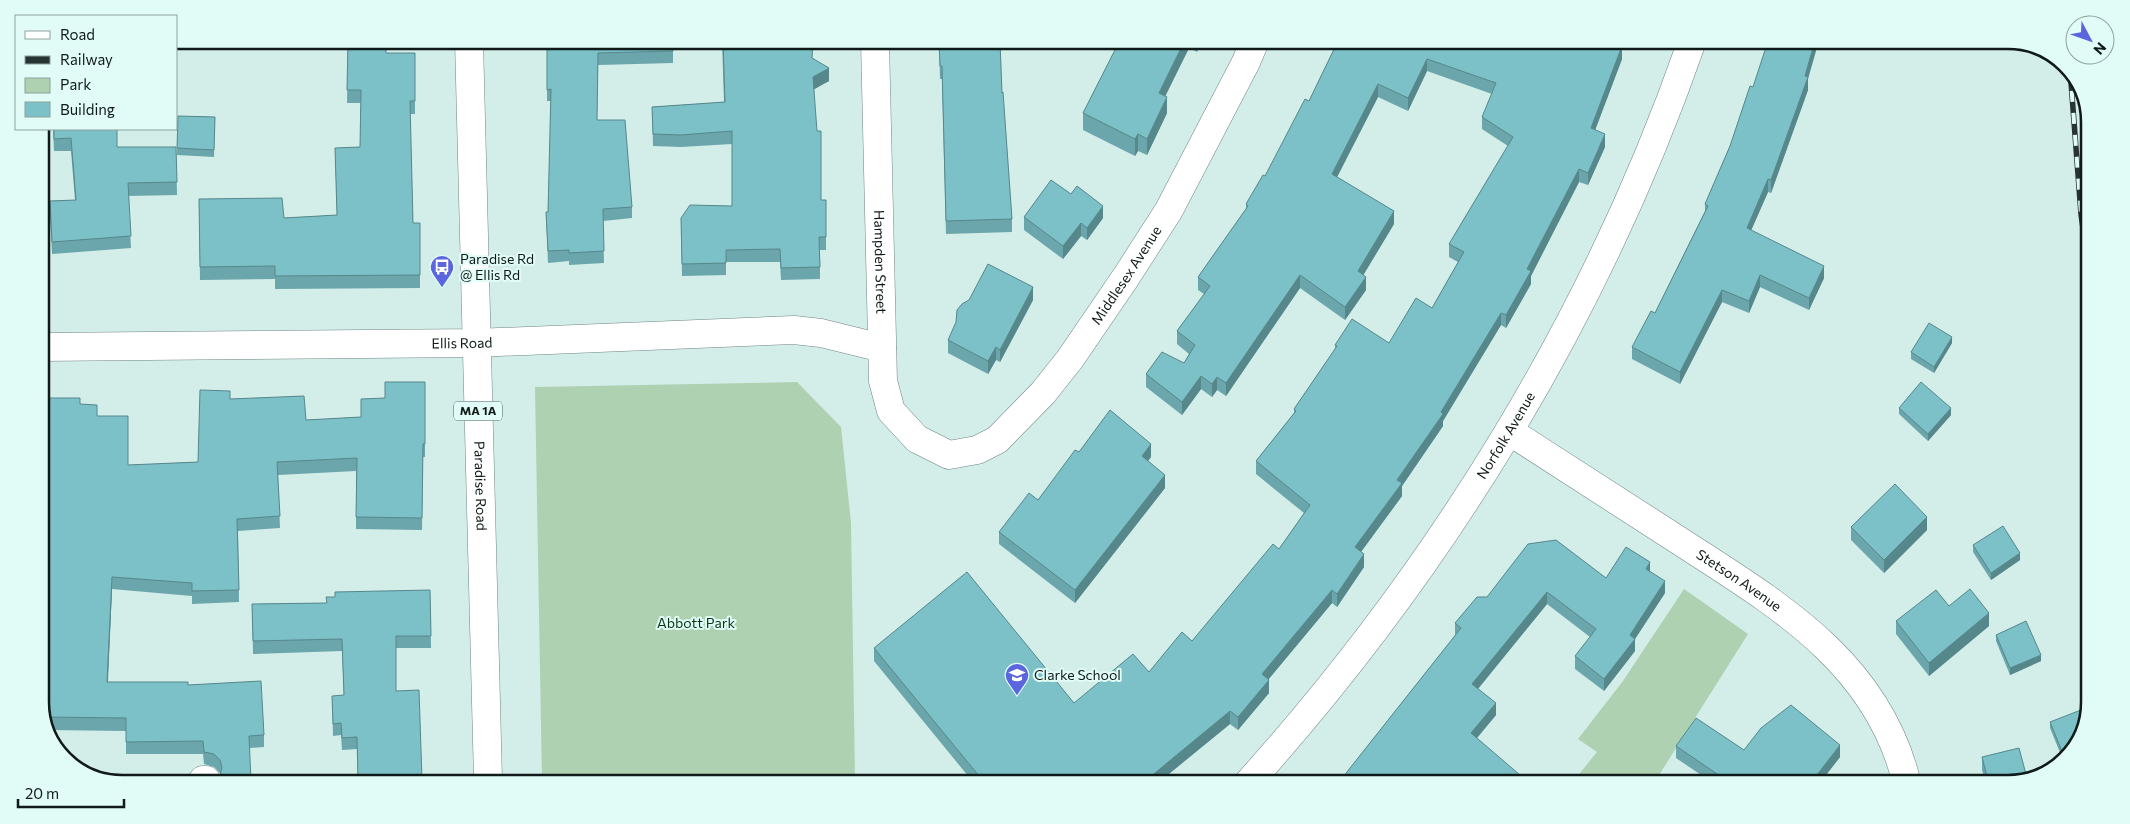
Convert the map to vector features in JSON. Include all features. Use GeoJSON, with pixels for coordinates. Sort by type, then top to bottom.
{"type":"FeatureCollection","features":[{"type":"Feature","properties":{"kind":"main road","name":"Paradise Road"},"geometry":{"type":"LineString","coordinates":[[468,49],[488,775]]}},
{"type":"Feature","properties":{"kind":"main road","name":"Hampden Street"},"geometry":{"type":"LineString","coordinates":[[875,49],[883,381],[891,411],[917,440],[944,453]]}},
{"type":"Feature","properties":{"kind":"main road","name":"Middlesex Avenue"},"geometry":{"type":"LineString","coordinates":[[944,453],[949,455],[977,450],[997,440],[1043,393],[1070,359],[1169,210],[1251,49]]}},
{"type":"Feature","properties":{"kind":"main road","name":"Norfolk Avenue"},"geometry":{"type":"LineString","coordinates":[[1255,775],[1344,672],[1443,533],[1510,431],[1564,335],[1626,212],[1670,104],[1689,49]]}},
{"type":"Feature","properties":{"kind":"main road","name":"Ellis Road"},"geometry":{"type":"LineString","coordinates":[[49,347],[476,344],[794,330],[882,348]]}},
{"type":"Feature","properties":{"kind":"main road","name":"Stetson Avenue"},"geometry":{"type":"LineString","coordinates":[[1510,431],[1768,600],[1829,648],[1864,688],[1889,728],[1905,775]]}},
{"type":"Feature","properties":{"kind":"green space","name":"Abbott Park"},"geometry":{"type":"Polygon","coordinates":[[[797,382],[841,427],[851,523],[855,775],[542,775],[535,387],[797,382]]]}},
{"type":"Feature","properties":{"kind":"green space"},"geometry":{"type":"Polygon","coordinates":[[[1684,589],[1748,634],[1659,775],[1578,775],[1597,752],[1578,739],[1623,681],[1684,589]]]}},
{"type":"Feature","properties":{"kind":"building"},"geometry":{"type":"Polygon","coordinates":[[[348,49],[386,49],[386,53],[415,53],[415,101],[410,101],[413,223],[420,223],[420,275],[275,276],[275,266],[200,267],[199,199],[282,198],[284,218],[337,215],[335,148],[360,147],[361,90],[347,90],[348,49]]]}},
{"type":"Feature","properties":{"kind":"building"},"geometry":{"type":"Polygon","coordinates":[[[547,49],[673,49],[673,51],[598,53],[597,120],[625,120],[632,207],[603,209],[604,251],[569,253],[569,250],[548,251],[546,212],[548,212],[551,89],[547,90],[547,49]]]}},
{"type":"Feature","properties":{"kind":"building"},"geometry":{"type":"Polygon","coordinates":[[[723,49],[813,49],[812,58],[829,68],[813,77],[817,131],[821,131],[821,200],[826,200],[826,237],[819,237],[820,267],[781,268],[780,249],[726,250],[726,263],[682,264],[681,218],[690,205],[732,206],[732,131],[681,135],[653,134],[652,107],[725,102],[723,49]]]}},
{"type":"Feature","properties":{"kind":"building"},"geometry":{"type":"Polygon","coordinates":[[[939,49],[1000,49],[1012,219],[946,221],[942,66],[940,66],[939,49]]]}},
{"type":"Feature","properties":{"kind":"building"},"geometry":{"type":"Polygon","coordinates":[[[1115,49],[1181,49],[1159,93],[1167,97],[1147,139],[1138,134],[1135,139],[1083,113],[1115,49]]]}},
{"type":"Feature","properties":{"kind":"building"},"geometry":{"type":"Polygon","coordinates":[[[1334,49],[1621,49],[1591,128],[1605,134],[1588,173],[1579,169],[1527,269],[1531,271],[1506,315],[1501,313],[1441,412],[1443,414],[1397,480],[1402,483],[1355,547],[1364,554],[1337,594],[1332,590],[1262,674],[1269,680],[1238,717],[1230,711],[1152,775],[978,775],[874,648],[967,572],[1074,703],[1133,654],[1149,672],[1182,632],[1192,641],[1273,544],[1279,549],[1310,505],[1256,461],[1296,411],[1294,409],[1337,346],[1335,345],[1352,319],[1389,343],[1416,298],[1432,308],[1464,252],[1449,244],[1513,137],[1482,117],[1496,83],[1427,59],[1408,98],[1378,84],[1332,174],[1394,211],[1358,271],[1366,277],[1345,307],[1300,275],[1226,383],[1217,377],[1212,384],[1201,376],[1182,402],[1146,374],[1162,352],[1184,363],[1195,345],[1177,331],[1210,286],[1198,277],[1248,206],[1246,204],[1263,175],[1265,176],[1305,99],[1309,101],[1334,49]]]}},
{"type":"Feature","properties":{"kind":"building"},"geometry":{"type":"Polygon","coordinates":[[[1765,49],[1813,49],[1805,76],[1808,77],[1771,180],[1768,179],[1747,228],[1824,266],[1809,298],[1760,275],[1749,301],[1722,290],[1680,372],[1632,347],[1651,311],[1655,313],[1708,206],[1705,204],[1730,146],[1750,86],[1753,87],[1765,49]]]}},
{"type":"Feature","properties":{"kind":"building"},"geometry":{"type":"Polygon","coordinates":[[[178,116],[215,117],[214,150],[177,148],[178,116]]]}},
{"type":"Feature","properties":{"kind":"building"},"geometry":{"type":"Polygon","coordinates":[[[54,130],[117,130],[117,147],[176,147],[177,182],[128,183],[131,236],[52,242],[50,201],[76,200],[71,138],[54,139],[54,130]]]}},
{"type":"Feature","properties":{"kind":"building"},"geometry":{"type":"Polygon","coordinates":[[[1051,180],[1071,194],[1077,186],[1103,206],[1087,228],[1081,223],[1063,246],[1024,217],[1051,180]]]}},
{"type":"Feature","properties":{"kind":"building"},"geometry":{"type":"Polygon","coordinates":[[[988,264],[1033,287],[1000,350],[996,347],[988,361],[948,340],[956,322],[957,310],[969,300],[988,264]]]}},
{"type":"Feature","properties":{"kind":"building"},"geometry":{"type":"Polygon","coordinates":[[[1929,323],[1952,337],[1934,367],[1911,352],[1929,323]]]}},
{"type":"Feature","properties":{"kind":"building"},"geometry":{"type":"Polygon","coordinates":[[[385,382],[425,382],[422,518],[356,517],[357,458],[277,462],[280,516],[237,519],[239,590],[192,591],[192,583],[112,577],[107,682],[188,682],[188,685],[261,681],[264,735],[249,736],[251,775],[220,775],[222,767],[220,760],[214,754],[204,752],[203,741],[126,742],[126,718],[50,717],[49,398],[80,398],[80,404],[97,405],[97,416],[128,416],[128,465],[198,462],[200,390],[230,391],[230,399],[304,396],[306,420],[361,417],[361,399],[385,398],[385,382]]]}},
{"type":"Feature","properties":{"kind":"building"},"geometry":{"type":"Polygon","coordinates":[[[1921,382],[1951,408],[1928,434],[1899,408],[1921,382]]]}},
{"type":"Feature","properties":{"kind":"building"},"geometry":{"type":"Polygon","coordinates":[[[1110,410],[1151,444],[1142,456],[1165,475],[1075,590],[999,532],[1029,493],[1038,500],[1075,450],[1079,452],[1110,410]]]}},
{"type":"Feature","properties":{"kind":"building"},"geometry":{"type":"Polygon","coordinates":[[[1895,484],[1927,517],[1884,560],[1851,527],[1895,484]]]}},
{"type":"Feature","properties":{"kind":"building"},"geometry":{"type":"Polygon","coordinates":[[[2003,526],[2020,553],[1991,573],[1973,545],[2003,526]]]}},
{"type":"Feature","properties":{"kind":"building"},"geometry":{"type":"Polygon","coordinates":[[[1556,540],[1606,578],[1626,547],[1650,562],[1646,569],[1665,581],[1630,635],[1635,639],[1604,679],[1575,656],[1596,629],[1547,592],[1472,684],[1496,703],[1471,733],[1520,775],[1345,775],[1461,628],[1455,623],[1477,597],[1487,597],[1528,544],[1556,540]]]}},
{"type":"Feature","properties":{"kind":"building"},"geometry":{"type":"Polygon","coordinates":[[[1970,589],[1989,613],[1929,663],[1896,621],[1936,590],[1949,606],[1970,589]]]}},
{"type":"Feature","properties":{"kind":"building"},"geometry":{"type":"Polygon","coordinates":[[[430,590],[431,636],[396,636],[396,691],[419,690],[422,775],[358,775],[357,737],[342,738],[341,723],[333,724],[332,696],[344,695],[342,639],[253,641],[252,604],[327,603],[326,597],[335,597],[335,592],[430,590]]]}},
{"type":"Feature","properties":{"kind":"building"},"geometry":{"type":"Polygon","coordinates":[[[2026,621],[2041,655],[2010,668],[1996,635],[2026,621]]]}},
{"type":"Feature","properties":{"kind":"building"},"geometry":{"type":"Polygon","coordinates":[[[1791,705],[1840,745],[1817,775],[1719,775],[1676,746],[1696,718],[1744,750],[1761,728],[1791,705]]]}},
{"type":"Feature","properties":{"kind":"building"},"geometry":{"type":"Polygon","coordinates":[[[2081,710],[2074,735],[2062,752],[2050,722],[2081,710]]]}},
{"type":"Feature","properties":{"kind":"building"},"geometry":{"type":"Polygon","coordinates":[[[2019,748],[2026,773],[1987,775],[1982,757],[2019,748]]]}},
{"type":"Feature","properties":{"kind":"railway"},"geometry":{"type":"LineString","coordinates":[[2071,84],[2081,214]]}},
{"type":"Feature","properties":{"kind":"place","name":"Paradise Rd @ Ellis Rd"},"geometry":{"type":"Point","coordinates":[442,288]}},
{"type":"Feature","properties":{"kind":"place","name":"Clarke School"},"geometry":{"type":"Point","coordinates":[1017,696]}}]}
